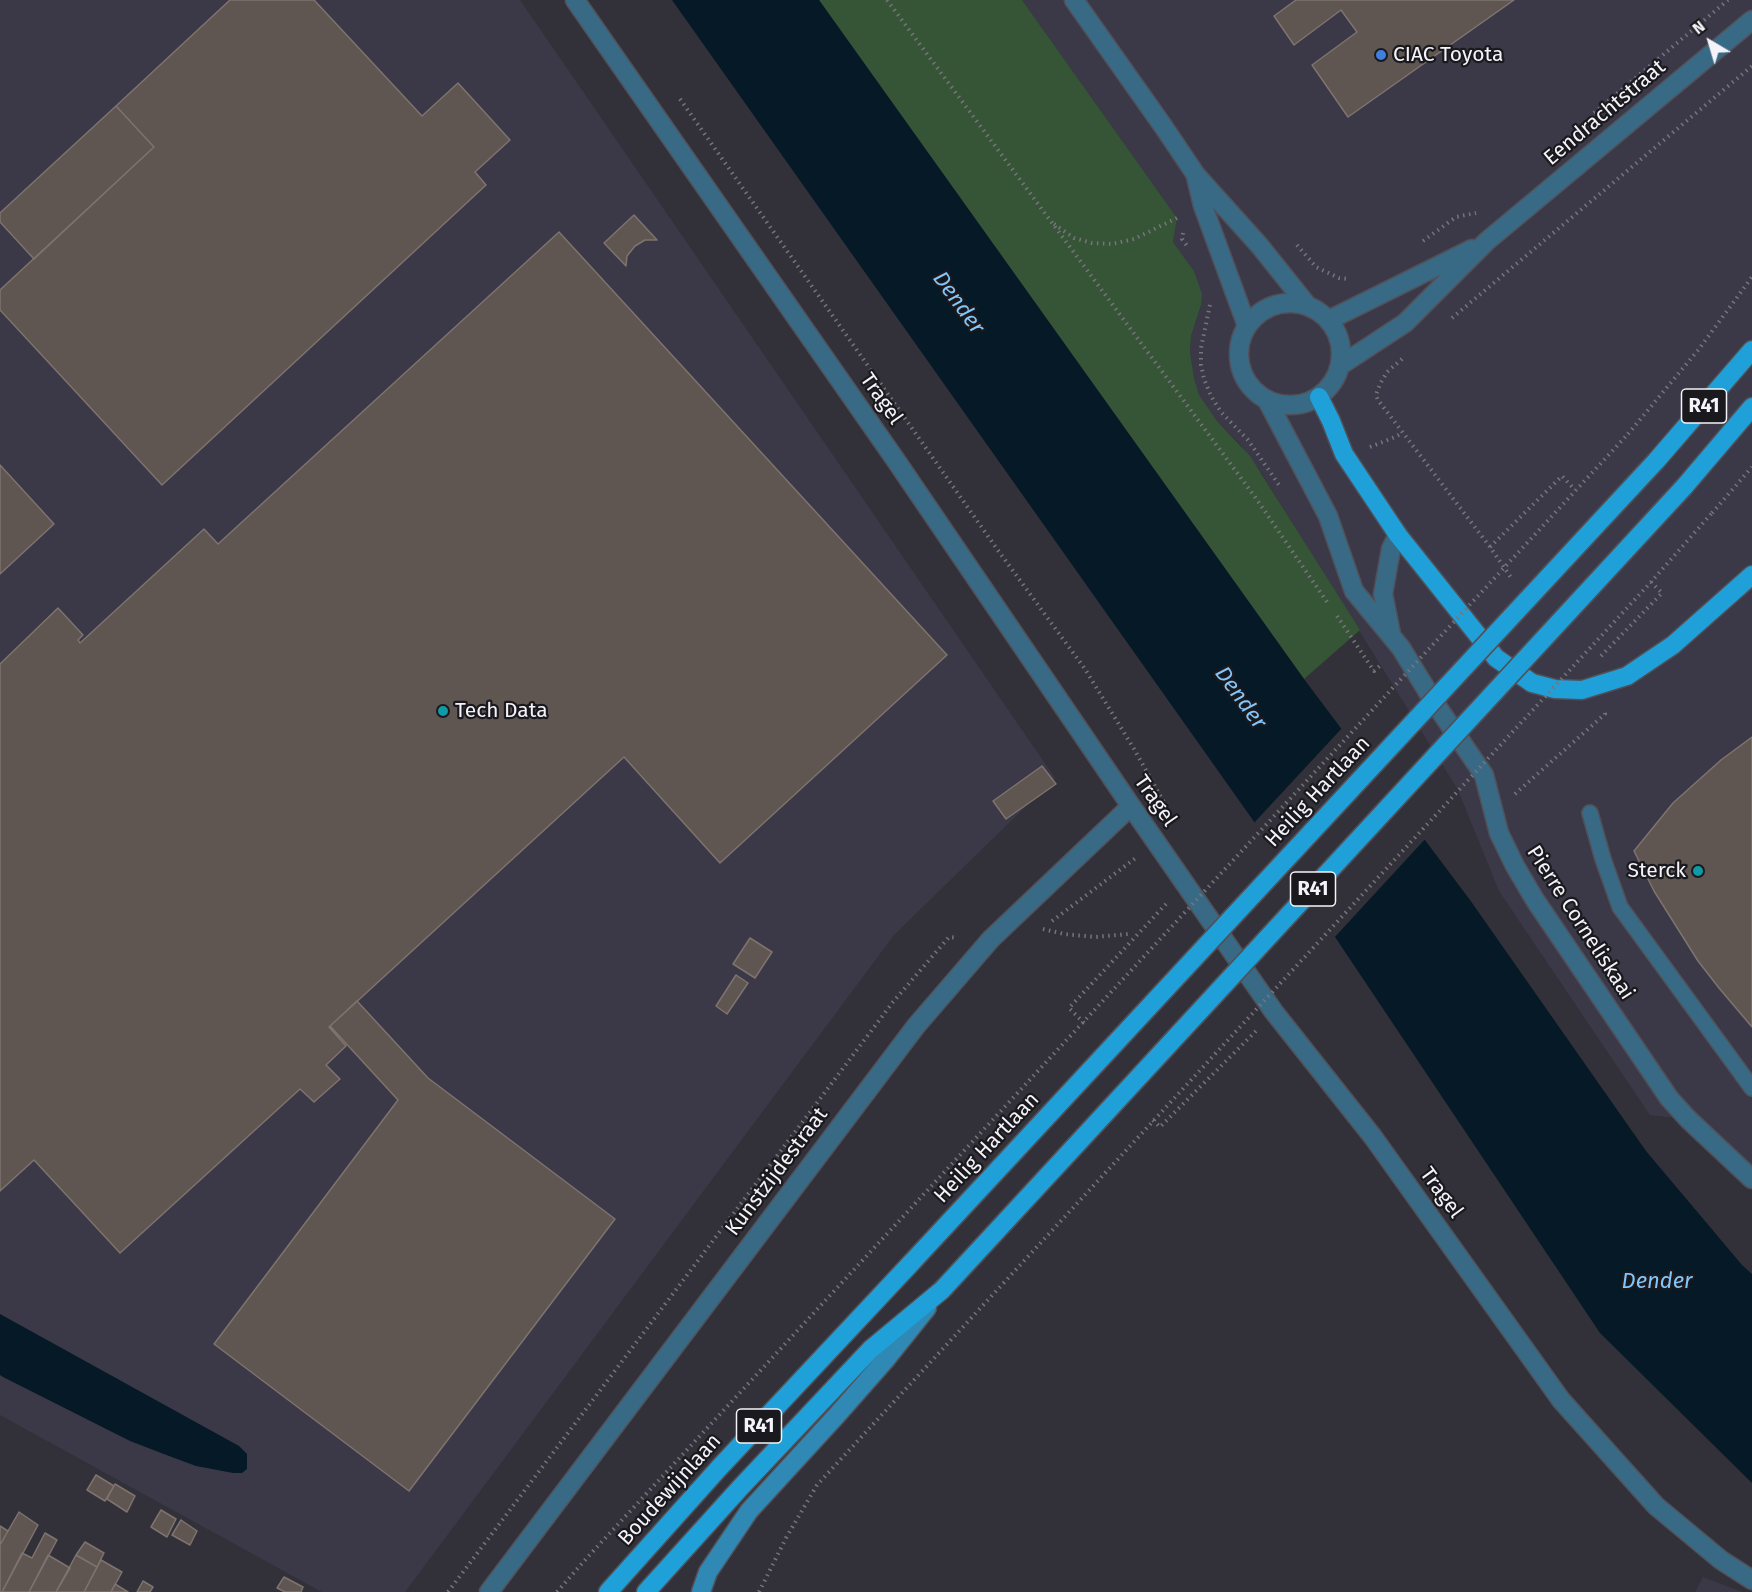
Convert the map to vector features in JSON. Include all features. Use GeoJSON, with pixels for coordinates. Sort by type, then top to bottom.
{"type":"FeatureCollection","features":[{"type":"Feature","properties":{"kind":"main road","name":"Heilig Hartlaan"},"geometry":{"type":"LineString","coordinates":[[913,1262],[1656,461],[1752,350]]}},
{"type":"Feature","properties":{"kind":"main road"},"geometry":{"type":"LineString","coordinates":[[1319,397],[1344,454],[1398,536],[1496,658],[1532,683],[1556,689],[1589,689],[1627,676],[1673,645],[1752,575]]}},
{"type":"Feature","properties":{"kind":"main road","name":"R41"},"geometry":{"type":"LineString","coordinates":[[646,1592],[871,1349],[942,1290],[1684,487],[1752,407]]}},
{"type":"Feature","properties":{"kind":"main road","name":"Boudewijnlaan"},"geometry":{"type":"LineString","coordinates":[[608,1592],[719,1468],[913,1262]]}},
{"type":"Feature","properties":{"kind":"main road"},"geometry":{"type":"LineString","coordinates":[[701,1592],[708,1572],[749,1511],[887,1358],[942,1290]]}},
{"type":"Feature","properties":{"kind":"street","name":"Tragel"},"geometry":{"type":"LineString","coordinates":[[576,0],[897,462],[1274,1012],[1373,1137],[1561,1400],[1656,1506],[1721,1560],[1752,1580]]}},
{"type":"Feature","properties":{"kind":"street"},"geometry":{"type":"LineString","coordinates":[[1074,0],[1196,176],[1258,245],[1307,305]]}},
{"type":"Feature","properties":{"kind":"street","name":"Eendrachtstraat"},"geometry":{"type":"LineString","coordinates":[[1341,365],[1405,323],[1487,241],[1752,20]]}},
{"type":"Feature","properties":{"kind":"street"},"geometry":{"type":"LineString","coordinates":[[1196,176],[1203,206],[1247,326]]}},
{"type":"Feature","properties":{"kind":"street","name":"Eendrachtstraat"},"geometry":{"type":"LineString","coordinates":[[1329,320],[1487,241]]}},
{"type":"Feature","properties":{"kind":"street"},"geometry":{"type":"LineString","coordinates":[[1294,302],[1319,311],[1329,320],[1338,333],[1342,349],[1341,365],[1333,383],[1319,397],[1301,405],[1281,405],[1255,392],[1246,381],[1240,368],[1239,353],[1241,339],[1247,326],[1259,313],[1275,304],[1294,302]]}},
{"type":"Feature","properties":{"kind":"street","name":"Pierre Corneliskaai"},"geometry":{"type":"LineString","coordinates":[[1267,400],[1328,516],[1354,591],[1396,642],[1484,775],[1499,833],[1535,900],[1669,1098],[1752,1179]]}},
{"type":"Feature","properties":{"kind":"street","name":"Pierre Corneliskaai"},"geometry":{"type":"LineString","coordinates":[[1396,642],[1383,594],[1391,549],[1398,536]]}},
{"type":"Feature","properties":{"kind":"street","name":"Kunstzijdestraat"},"geometry":{"type":"LineString","coordinates":[[489,1592],[916,1026],[991,939],[1131,806]]}},
{"type":"Feature","properties":{"kind":"lane"},"geometry":{"type":"LineString","coordinates":[[1590,813],[1620,907],[1752,1088]]}},
{"type":"Feature","properties":{"kind":"path"},"geometry":{"type":"LineString","coordinates":[[887,0],[1256,497],[1328,603]]}},
{"type":"Feature","properties":{"kind":"path"},"geometry":{"type":"LineString","coordinates":[[1592,115],[1728,0]]}},
{"type":"Feature","properties":{"kind":"path"},"geometry":{"type":"LineString","coordinates":[[1447,321],[1752,66]]}},
{"type":"Feature","properties":{"kind":"path"},"geometry":{"type":"LineString","coordinates":[[678,97],[997,549],[1085,669],[1166,804],[1156,842]]}},
{"type":"Feature","properties":{"kind":"path"},"geometry":{"type":"LineString","coordinates":[[1475,214],[1484,207]]}},
{"type":"Feature","properties":{"kind":"path"},"geometry":{"type":"LineString","coordinates":[[1051,222],[1074,238],[1092,243],[1112,244],[1134,238],[1187,213]]}},
{"type":"Feature","properties":{"kind":"path"},"geometry":{"type":"LineString","coordinates":[[1296,245],[1316,267],[1339,278],[1355,279]]}},
{"type":"Feature","properties":{"kind":"path"},"geometry":{"type":"LineString","coordinates":[[557,1592],[1628,434],[1699,350],[1752,277]]}},
{"type":"Feature","properties":{"kind":"path"},"geometry":{"type":"LineString","coordinates":[[1211,296],[1202,348],[1201,364],[1204,380],[1221,412],[1248,440],[1266,465]]}},
{"type":"Feature","properties":{"kind":"path"},"geometry":{"type":"LineString","coordinates":[[1404,358],[1383,378],[1377,391],[1378,400],[1490,547],[1562,476],[1575,490]]}},
{"type":"Feature","properties":{"kind":"path"},"geometry":{"type":"LineString","coordinates":[[759,1592],[786,1538],[817,1485],[1651,582],[1752,467]]}},
{"type":"Feature","properties":{"kind":"path"},"geometry":{"type":"LineString","coordinates":[[1595,662],[1662,593],[1651,582]]}},
{"type":"Feature","properties":{"kind":"path"},"geometry":{"type":"LineString","coordinates":[[1335,613],[1374,671],[1396,642]]}},
{"type":"Feature","properties":{"kind":"path"},"geometry":{"type":"LineString","coordinates":[[1084,1023],[1070,1008],[1185,884]]}},
{"type":"Feature","properties":{"kind":"path"},"geometry":{"type":"LineString","coordinates":[[1043,928],[1064,934],[1095,937],[1128,934]]}},
{"type":"Feature","properties":{"kind":"path"},"geometry":{"type":"LineString","coordinates":[[1153,1120],[1160,1127],[1274,1012]]}},
{"type":"Feature","properties":{"kind":"shaded area"},"geometry":{"type":"Polygon","coordinates":[[[0,0],[520,0],[1055,778],[894,935],[405,1592],[322,1592],[0,1415],[0,0]]]}},
{"type":"Feature","properties":{"kind":"shaded area"},"geometry":{"type":"Polygon","coordinates":[[[1022,0],[1752,0],[1752,1167],[1688,1119],[1650,1115],[1499,891],[1458,790],[1262,474],[1239,443],[1217,421],[1199,395],[1190,352],[1191,336],[1201,305],[1194,271],[1173,242],[1177,218],[1022,0]]]}},
{"type":"Feature","properties":{"kind":"shaded area"},"geometry":{"type":"Polygon","coordinates":[[[1703,1577],[1742,1592],[1695,1592],[1703,1577]]]}},
{"type":"Feature","properties":{"kind":"green space"},"geometry":{"type":"Polygon","coordinates":[[[819,0],[1022,0],[1177,218],[1173,242],[1194,271],[1202,294],[1201,305],[1191,336],[1190,352],[1199,395],[1217,421],[1250,456],[1360,630],[1304,679],[819,0]]]}},
{"type":"Feature","properties":{"kind":"water","name":"Dender"},"geometry":{"type":"Polygon","coordinates":[[[672,0],[819,0],[1304,679],[1470,900],[1646,1151],[1752,1274],[1752,1483],[1600,1333],[1323,919],[672,0]]]}},
{"type":"Feature","properties":{"kind":"water"},"geometry":{"type":"Polygon","coordinates":[[[0,1314],[239,1446],[247,1454],[247,1469],[242,1473],[233,1473],[196,1466],[169,1456],[130,1441],[3,1377],[0,1375],[0,1314]]]}},
{"type":"Feature","properties":{"kind":"pier"},"geometry":{"type":"Polygon","coordinates":[[[1343,727],[1427,837],[1333,939],[1253,824],[1343,727]]]}},
{"type":"Feature","properties":{"kind":"building"},"geometry":{"type":"Polygon","coordinates":[[[230,0],[314,0],[422,116],[458,83],[510,140],[475,172],[486,185],[162,485],[0,310],[0,290],[154,147],[116,106],[230,0]]]}},
{"type":"Feature","properties":{"kind":"building","name":"CIAC Toyota"},"geometry":{"type":"Polygon","coordinates":[[[1296,0],[1514,0],[1348,117],[1312,65],[1357,32],[1341,10],[1294,45],[1274,16],[1296,0]]]}},
{"type":"Feature","properties":{"kind":"building"},"geometry":{"type":"Polygon","coordinates":[[[116,106],[154,147],[34,259],[0,222],[0,213],[116,106]]]}},
{"type":"Feature","properties":{"kind":"building"},"geometry":{"type":"Polygon","coordinates":[[[634,215],[657,240],[645,240],[635,246],[627,256],[626,266],[604,243],[634,215]]]}},
{"type":"Feature","properties":{"kind":"building","name":"Tech Data"},"geometry":{"type":"Polygon","coordinates":[[[559,232],[947,655],[720,863],[624,757],[329,1027],[346,1046],[326,1065],[340,1079],[314,1102],[300,1089],[120,1253],[34,1160],[0,1191],[0,664],[58,608],[83,635],[78,640],[80,643],[204,529],[218,544],[559,232]]]}},
{"type":"Feature","properties":{"kind":"building"},"geometry":{"type":"Polygon","coordinates":[[[0,465],[54,524],[0,574],[0,465]]]}},
{"type":"Feature","properties":{"kind":"building","name":"Sterck"},"geometry":{"type":"Polygon","coordinates":[[[1752,737],[1752,1027],[1698,961],[1654,891],[1634,851],[1673,803],[1721,760],[1752,737]]]}},
{"type":"Feature","properties":{"kind":"building"},"geometry":{"type":"Polygon","coordinates":[[[1042,766],[1056,784],[1006,819],[993,801],[1042,766]]]}},
{"type":"Feature","properties":{"kind":"building"},"geometry":{"type":"Polygon","coordinates":[[[750,938],[772,952],[755,978],[733,964],[750,938]]]}},
{"type":"Feature","properties":{"kind":"building"},"geometry":{"type":"Polygon","coordinates":[[[736,975],[748,983],[727,1014],[716,1006],[736,975]]]}},
{"type":"Feature","properties":{"kind":"building"},"geometry":{"type":"Polygon","coordinates":[[[357,1001],[428,1078],[615,1219],[409,1491],[214,1344],[398,1100],[330,1026],[357,1001]]]}},
{"type":"Feature","properties":{"kind":"building"},"geometry":{"type":"Polygon","coordinates":[[[96,1475],[114,1486],[105,1501],[87,1490],[96,1475]]]}},
{"type":"Feature","properties":{"kind":"building"},"geometry":{"type":"Polygon","coordinates":[[[115,1484],[135,1496],[127,1512],[107,1499],[115,1484]]]}},
{"type":"Feature","properties":{"kind":"building"},"geometry":{"type":"Polygon","coordinates":[[[161,1510],[176,1519],[167,1537],[151,1527],[161,1510]]]}},
{"type":"Feature","properties":{"kind":"building"},"geometry":{"type":"Polygon","coordinates":[[[19,1512],[38,1525],[0,1592],[0,1545],[19,1512]]]}},
{"type":"Feature","properties":{"kind":"building"},"geometry":{"type":"Polygon","coordinates":[[[181,1520],[197,1531],[190,1545],[172,1535],[181,1520]]]}},
{"type":"Feature","properties":{"kind":"building"},"geometry":{"type":"Polygon","coordinates":[[[0,1526],[8,1531],[0,1545],[0,1526]]]}},
{"type":"Feature","properties":{"kind":"building"},"geometry":{"type":"Polygon","coordinates":[[[45,1533],[57,1540],[29,1592],[2,1592],[22,1553],[32,1558],[45,1533]]]}},
{"type":"Feature","properties":{"kind":"building"},"geometry":{"type":"Polygon","coordinates":[[[85,1542],[104,1553],[97,1567],[76,1555],[85,1542]]]}},
{"type":"Feature","properties":{"kind":"building"},"geometry":{"type":"Polygon","coordinates":[[[48,1555],[70,1568],[56,1592],[29,1592],[48,1555]]]}},
{"type":"Feature","properties":{"kind":"building"},"geometry":{"type":"Polygon","coordinates":[[[76,1555],[97,1567],[84,1592],[56,1592],[76,1555]]]}},
{"type":"Feature","properties":{"kind":"building"},"geometry":{"type":"Polygon","coordinates":[[[101,1560],[122,1572],[111,1592],[84,1592],[101,1560]]]}},
{"type":"Feature","properties":{"kind":"building"},"geometry":{"type":"Polygon","coordinates":[[[284,1577],[303,1587],[301,1592],[285,1592],[277,1588],[284,1577]]]}},
{"type":"Feature","properties":{"kind":"building"},"geometry":{"type":"Polygon","coordinates":[[[143,1581],[153,1587],[150,1592],[137,1592],[143,1581]]]}},
{"type":"Feature","properties":{"kind":"building"},"geometry":{"type":"Polygon","coordinates":[[[115,1584],[128,1592],[111,1592],[115,1584]]]}},
{"type":"Feature","properties":{"kind":"place","name":"CIAC Toyota"},"geometry":{"type":"Point","coordinates":[1381,55]}},
{"type":"Feature","properties":{"kind":"place","name":"Tech Data"},"geometry":{"type":"Point","coordinates":[443,711]}},
{"type":"Feature","properties":{"kind":"place","name":"Sterck"},"geometry":{"type":"Point","coordinates":[1698,871]}}]}
